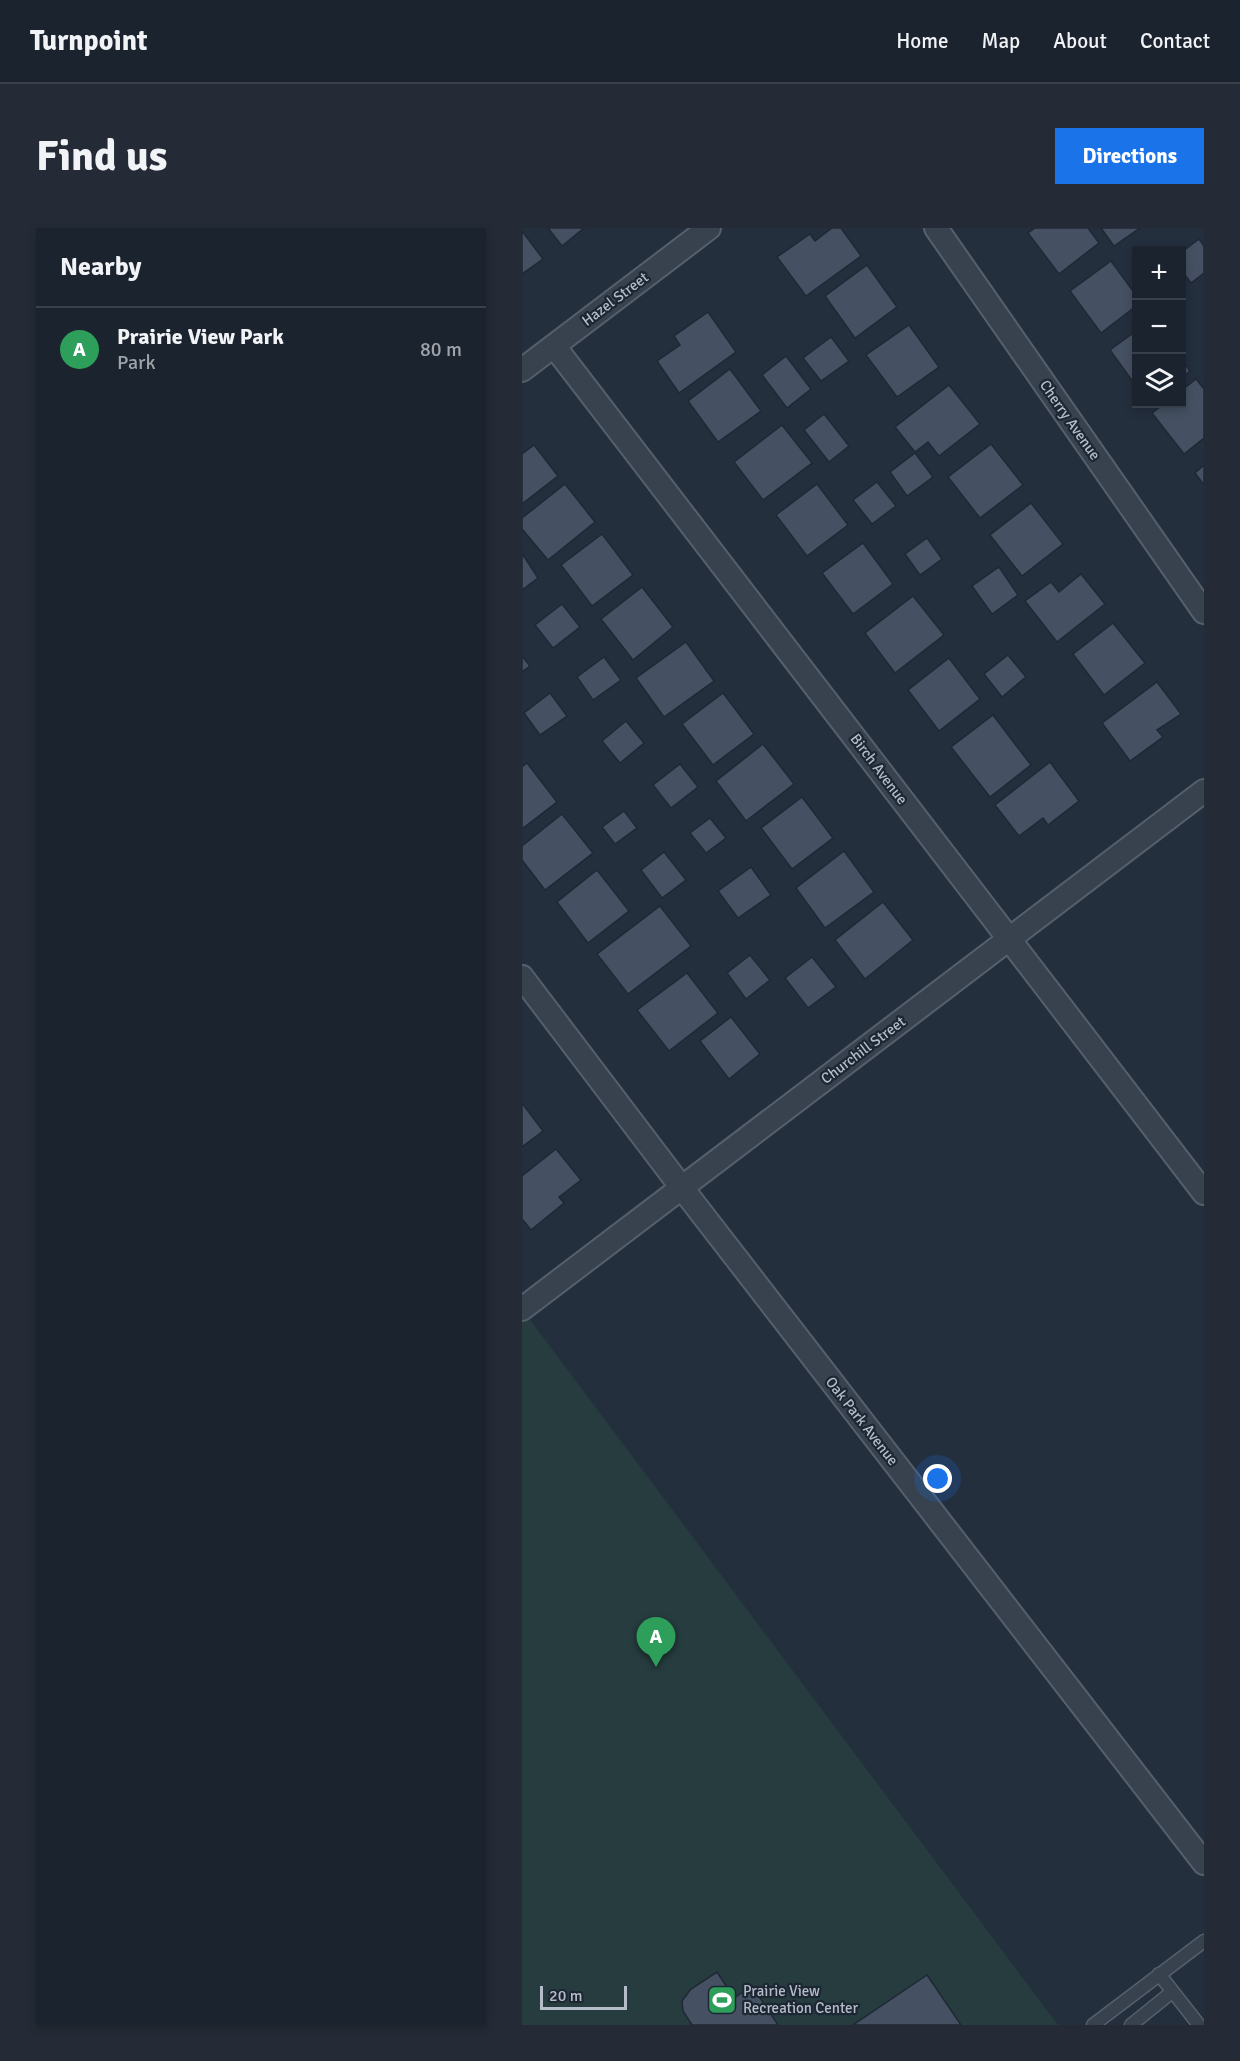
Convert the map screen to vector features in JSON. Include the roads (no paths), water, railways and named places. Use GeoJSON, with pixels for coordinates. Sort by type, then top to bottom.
{"type":"FeatureCollection","features":[{"type":"Feature","properties":{"kind":"street","name":"Hazel Street"},"geometry":{"type":"LineString","coordinates":[[522,370],[709,228]]}},
{"type":"Feature","properties":{"kind":"street","name":"Cherry Avenue"},"geometry":{"type":"LineString","coordinates":[[936,228],[1204,612]]}},
{"type":"Feature","properties":{"kind":"street","name":"Birch Avenue"},"geometry":{"type":"LineString","coordinates":[[554,346],[1204,1193]]}},
{"type":"Feature","properties":{"kind":"street","name":"Churchill Street"},"geometry":{"type":"LineString","coordinates":[[522,1309],[1204,792]]}},
{"type":"Feature","properties":{"kind":"street","name":"Oak Park Avenue"},"geometry":{"type":"LineString","coordinates":[[522,977],[682,1188],[1204,1863]]}},
{"type":"Feature","properties":{"kind":"lane"},"geometry":{"type":"LineString","coordinates":[[1093,2025],[1204,1941]]}},
{"type":"Feature","properties":{"kind":"lane"},"geometry":{"type":"LineString","coordinates":[[1159,1974],[1198,2025]]}},
{"type":"Feature","properties":{"kind":"lane"},"geometry":{"type":"LineString","coordinates":[[1131,2025],[1172,1992]]}},
{"type":"Feature","properties":{"kind":"place","name":"Prairie View Park"},"geometry":{"type":"Point","coordinates":[656,1667]}},
{"type":"Feature","properties":{"kind":"place","name":"Prairie View Recreation Center"},"geometry":{"type":"Point","coordinates":[722,2000]}}]}
